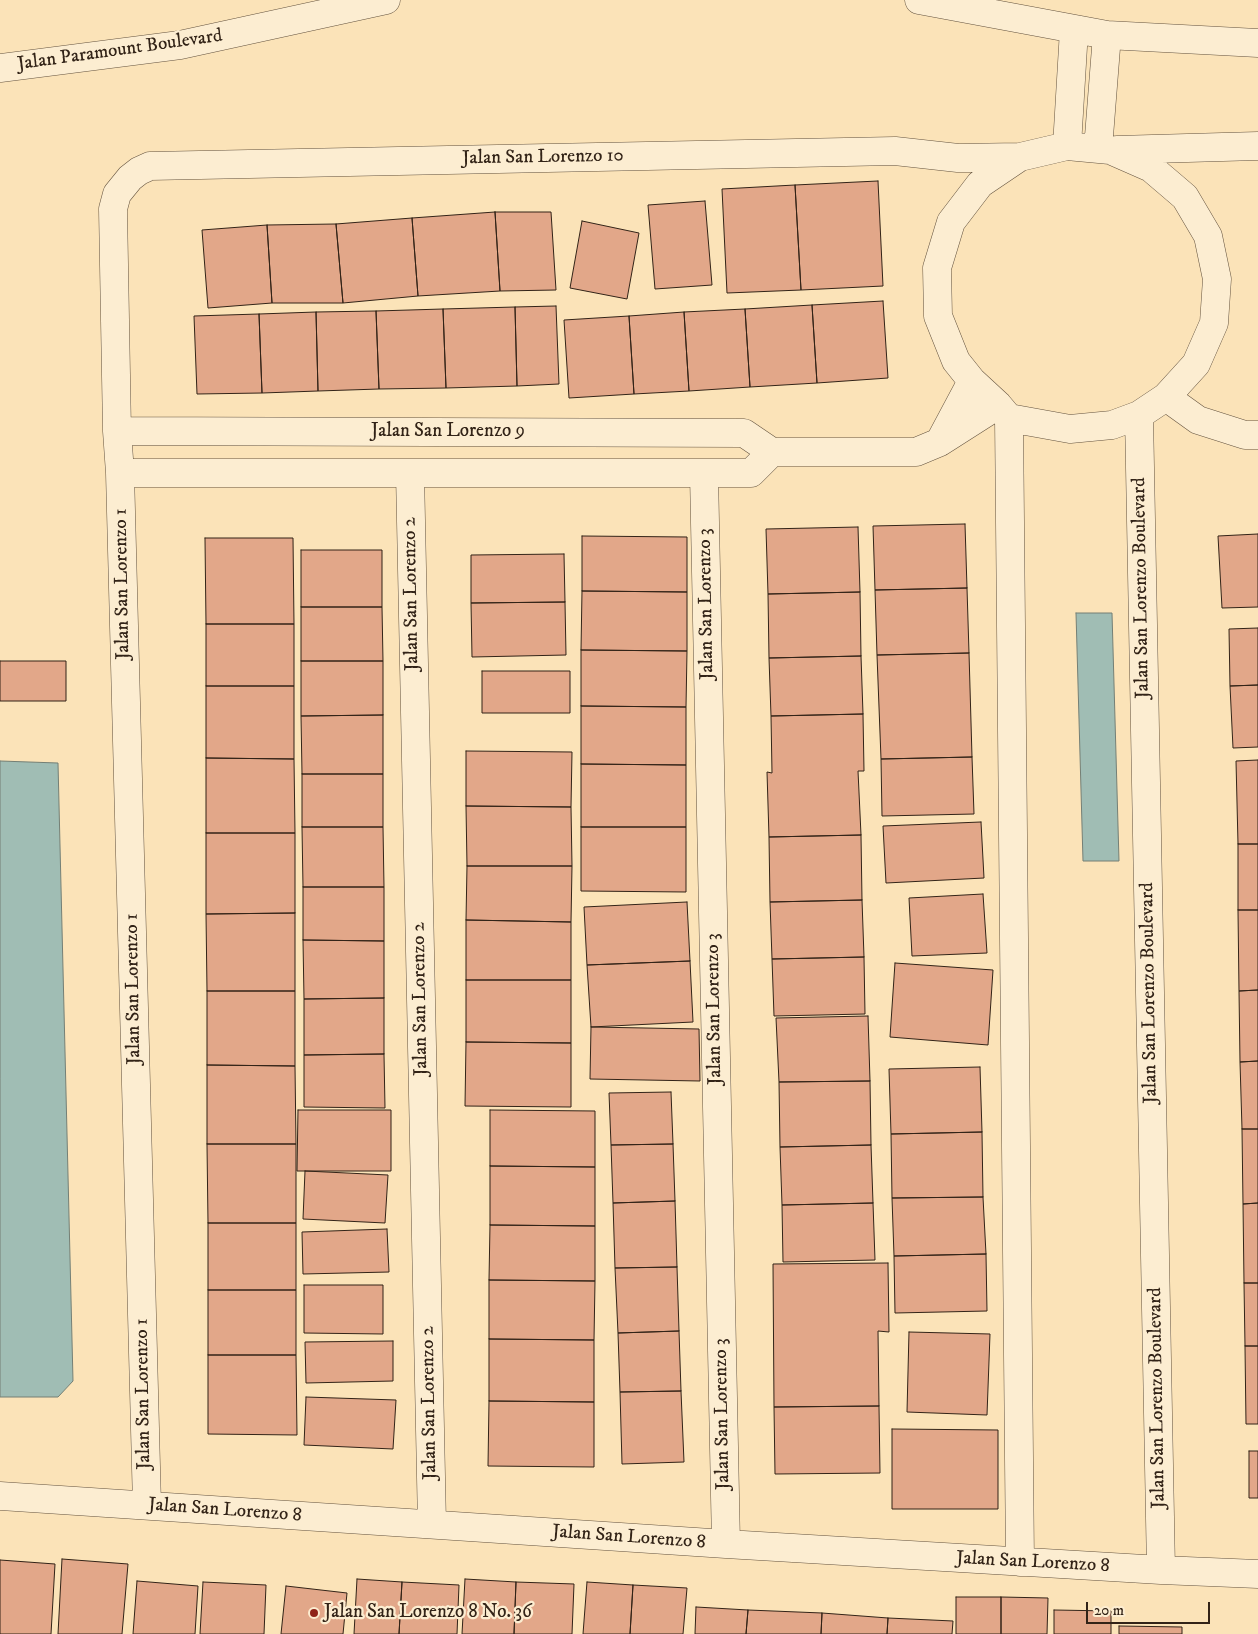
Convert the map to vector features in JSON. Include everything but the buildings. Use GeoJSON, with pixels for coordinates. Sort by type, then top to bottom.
{"type":"FeatureCollection","features":[{"type":"Feature","properties":{"kind":"street","name":"Jalan Paramount Boulevard"},"geometry":{"type":"LineString","coordinates":[[0,68],[180,45],[386,0]]}},
{"type":"Feature","properties":{"kind":"street"},"geometry":{"type":"LineString","coordinates":[[919,0],[1107,35],[1258,43]]}},
{"type":"Feature","properties":{"kind":"street"},"geometry":{"type":"LineString","coordinates":[[1067,146],[1074,30]]}},
{"type":"Feature","properties":{"kind":"street"},"geometry":{"type":"LineString","coordinates":[[1104,149],[1107,35]]}},
{"type":"Feature","properties":{"kind":"street"},"geometry":{"type":"LineString","coordinates":[[1104,149],[1151,168],[1185,197],[1208,236],[1217,279],[1214,323],[1196,364],[1166,397],[1138,415],[1112,425],[1070,429],[1003,411],[972,381],[956,361],[938,316],[937,268],[952,222],[980,184],[1020,158],[1067,146],[1104,149],[1258,146]]}},
{"type":"Feature","properties":{"kind":"street"},"geometry":{"type":"LineString","coordinates":[[1171,185],[1172,170],[1182,148]]}},
{"type":"Feature","properties":{"kind":"street","name":"Jalan San Lorenzo 10"},"geometry":{"type":"LineString","coordinates":[[130,178],[150,166],[894,151],[958,158],[1020,158]]}},
{"type":"Feature","properties":{"kind":"street"},"geometry":{"type":"LineString","coordinates":[[958,158],[980,184]]}},
{"type":"Feature","properties":{"kind":"street","name":"Jalan San Lorenzo 1"},"geometry":{"type":"LineString","coordinates":[[130,178],[117,194],[112,209],[147,1505]]}},
{"type":"Feature","properties":{"kind":"street"},"geometry":{"type":"LineString","coordinates":[[1185,376],[1198,420]]}},
{"type":"Feature","properties":{"kind":"street"},"geometry":{"type":"LineString","coordinates":[[940,442],[972,381]]}},
{"type":"Feature","properties":{"kind":"street"},"geometry":{"type":"LineString","coordinates":[[1166,397],[1198,420],[1245,435],[1258,435]]}},
{"type":"Feature","properties":{"kind":"street"},"geometry":{"type":"LineString","coordinates":[[120,472],[751,473],[772,452],[916,452],[1003,411]]}},
{"type":"Feature","properties":{"kind":"street"},"geometry":{"type":"LineString","coordinates":[[1003,411],[1020,1562]]}},
{"type":"Feature","properties":{"kind":"street","name":"Jalan San Lorenzo Boulevard"},"geometry":{"type":"LineString","coordinates":[[1138,415],[1161,1570]]}},
{"type":"Feature","properties":{"kind":"street","name":"Jalan San Lorenzo 9"},"geometry":{"type":"LineString","coordinates":[[117,430],[744,433],[772,452]]}},
{"type":"Feature","properties":{"kind":"street"},"geometry":{"type":"LineString","coordinates":[[545,473],[547,432]]}},
{"type":"Feature","properties":{"kind":"street","name":"Jalan San Lorenzo 2"},"geometry":{"type":"LineString","coordinates":[[410,473],[432,1524]]}},
{"type":"Feature","properties":{"kind":"street","name":"Jalan San Lorenzo 3"},"geometry":{"type":"LineString","coordinates":[[704,474],[726,1544]]}},
{"type":"Feature","properties":{"kind":"street","name":"Jalan San Lorenzo 8"},"geometry":{"type":"LineString","coordinates":[[0,1496],[726,1544],[1258,1574]]}},
{"type":"Feature","properties":{"kind":"water"},"geometry":{"type":"Polygon","coordinates":[[[1076,613],[1112,613],[1119,861],[1083,861],[1076,613]]]}},
{"type":"Feature","properties":{"kind":"water"},"geometry":{"type":"Polygon","coordinates":[[[0,761],[58,763],[73,1381],[58,1397],[0,1397],[0,761]]]}},
{"type":"Feature","properties":{"kind":"place","name":"Jalan San Lorenzo 8 No. 36"},"geometry":{"type":"Point","coordinates":[314,1613]}}]}
